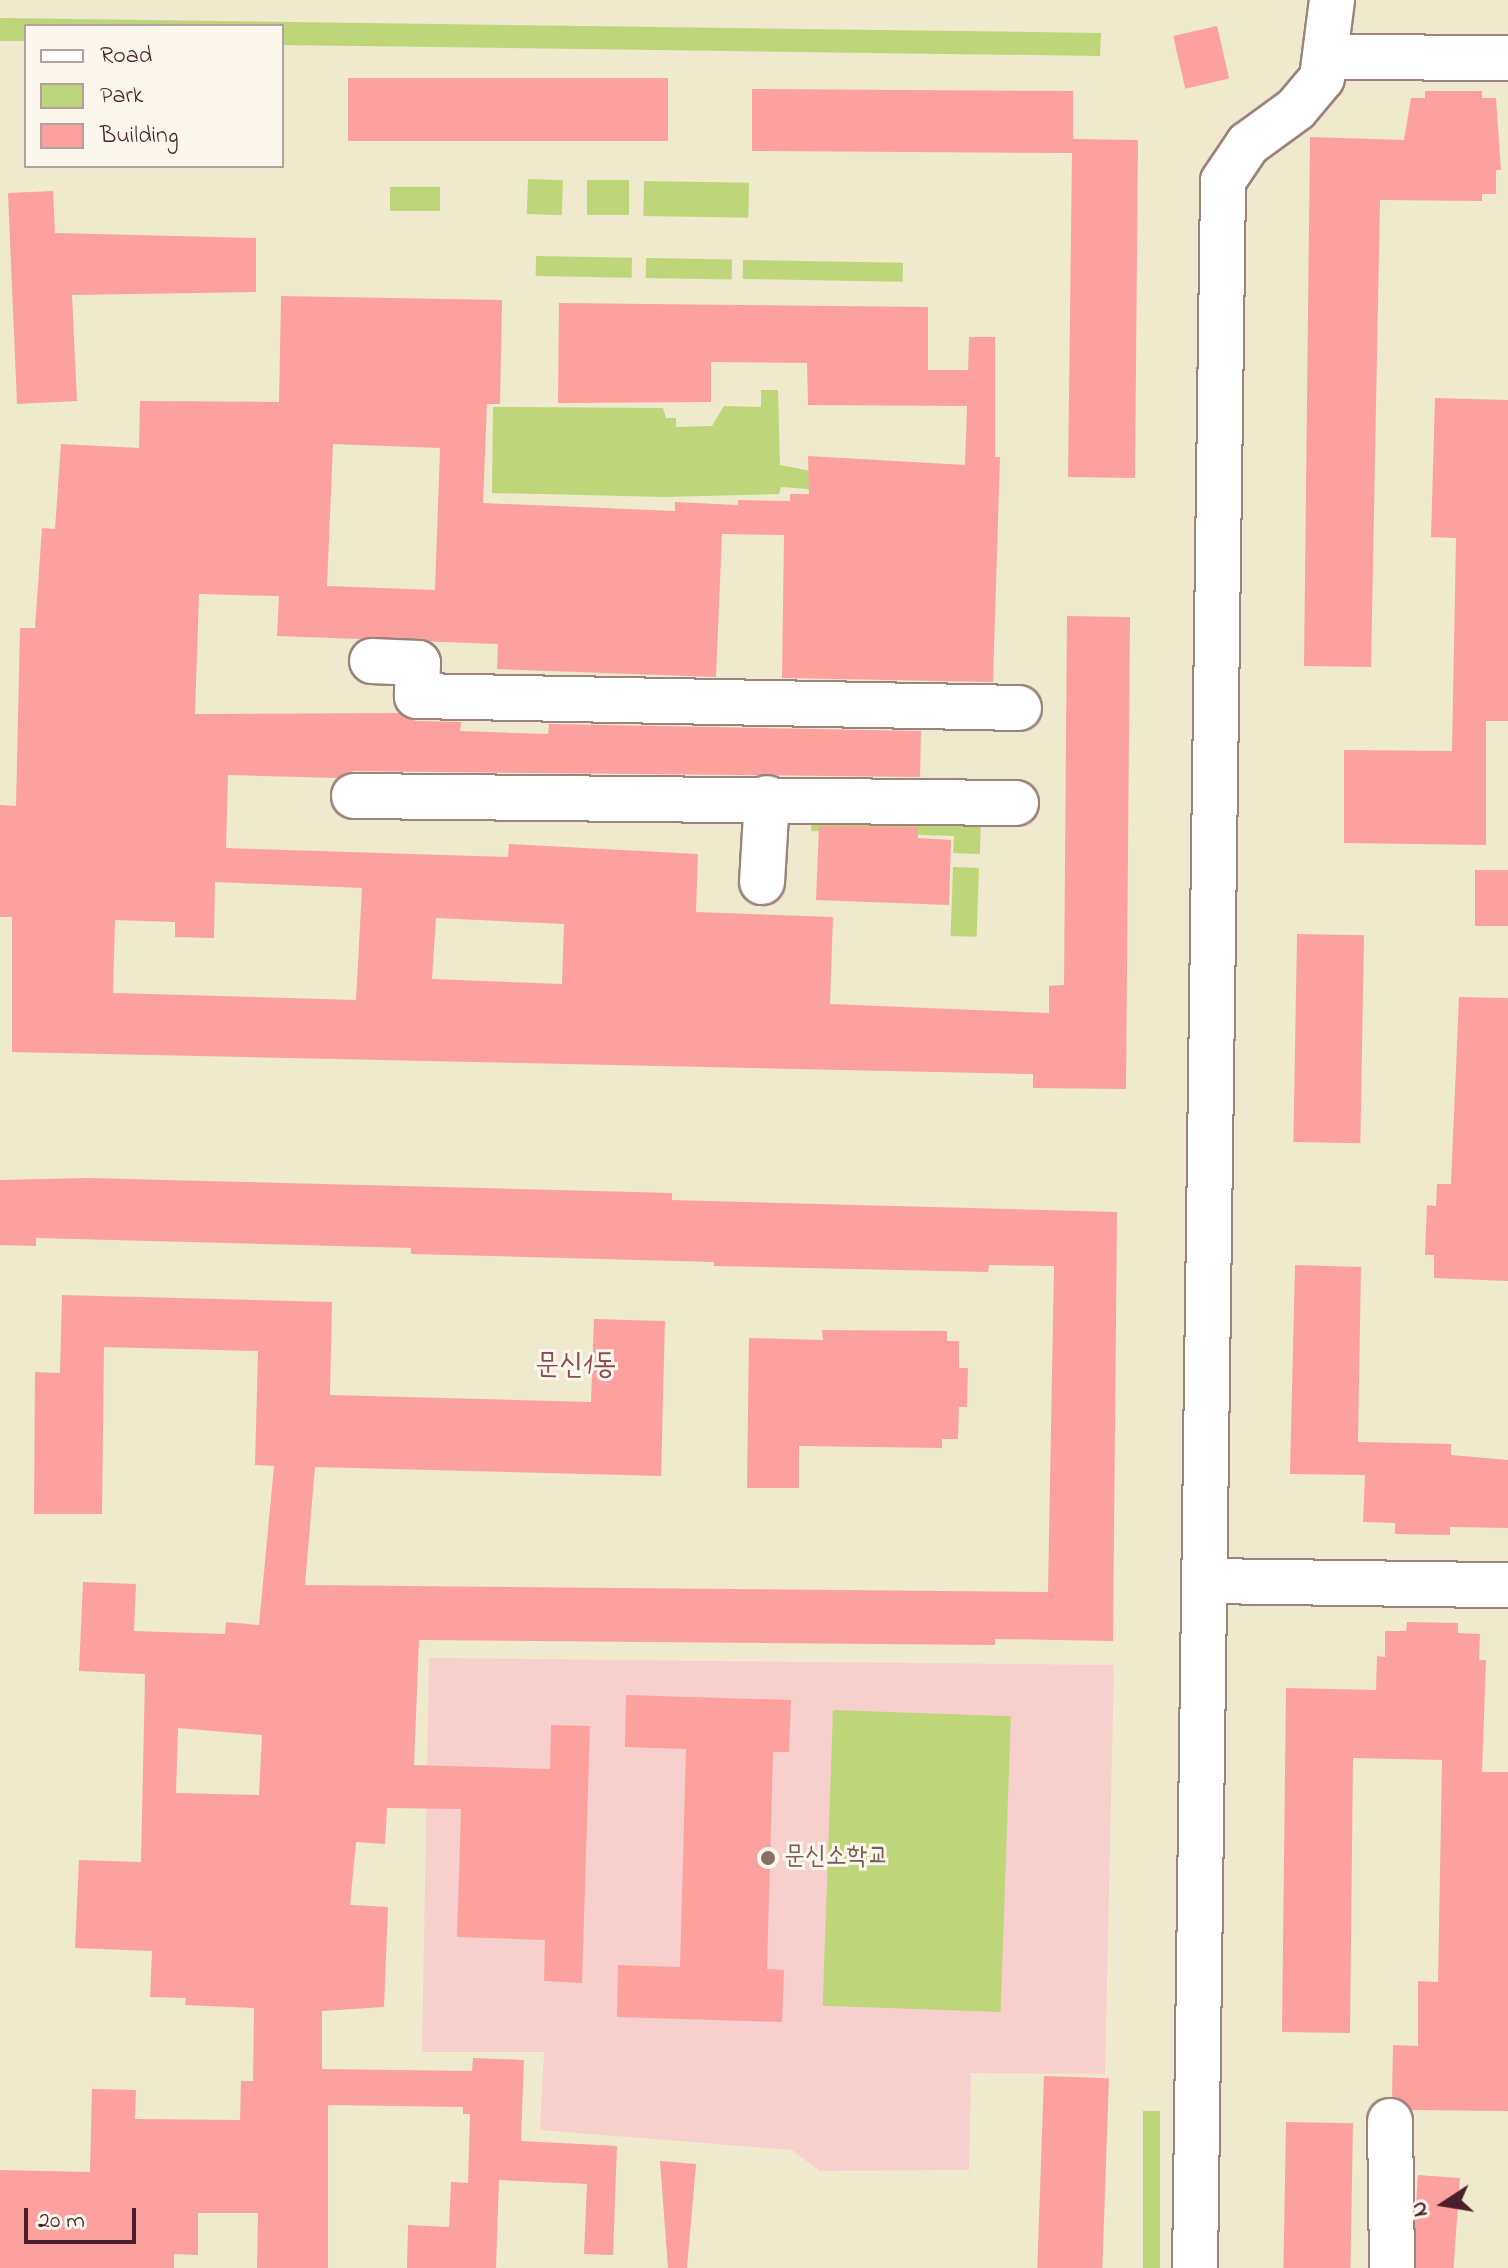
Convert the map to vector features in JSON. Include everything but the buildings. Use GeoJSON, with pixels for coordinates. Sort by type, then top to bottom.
{"type":"FeatureCollection","features":[{"type":"Feature","properties":{"kind":"street"},"geometry":{"type":"LineString","coordinates":[[1195,2268],[1223,181],[1248,144],[1296,109],[1314,88],[1327,57],[1332,0]]}},
{"type":"Feature","properties":{"kind":"street"},"geometry":{"type":"LineString","coordinates":[[1327,57],[1508,58]]}},
{"type":"Feature","properties":{"kind":"street"},"geometry":{"type":"LineString","coordinates":[[372,661],[418,663],[417,696],[1019,708]]}},
{"type":"Feature","properties":{"kind":"street"},"geometry":{"type":"LineString","coordinates":[[354,796],[1016,803]]}},
{"type":"Feature","properties":{"kind":"street"},"geometry":{"type":"LineString","coordinates":[[762,882],[767,798]]}},
{"type":"Feature","properties":{"kind":"street"},"geometry":{"type":"LineString","coordinates":[[1205,1581],[1508,1585]]}},
{"type":"Feature","properties":{"kind":"street"},"geometry":{"type":"LineString","coordinates":[[1390,2121],[1392,2268]]}},
{"type":"Feature","properties":{"kind":"shaded area","name":"문신소학교"},"geometry":{"type":"Polygon","coordinates":[[[429,1658],[1114,1665],[1105,2074],[971,2073],[969,2170],[820,2171],[792,2150],[540,2130],[544,2052],[422,2052],[429,1658]]]}},
{"type":"Feature","properties":{"kind":"green space"},"geometry":{"type":"Polygon","coordinates":[[[0,18],[1101,33],[1100,56],[284,45],[284,24],[24,24],[24,41],[0,41],[0,18]]]}},
{"type":"Feature","properties":{"kind":"green space"},"geometry":{"type":"Polygon","coordinates":[[[528,179],[563,180],[562,215],[527,214],[528,179]]]}},
{"type":"Feature","properties":{"kind":"green space"},"geometry":{"type":"Polygon","coordinates":[[[587,180],[629,180],[629,215],[587,215],[587,180]]]}},
{"type":"Feature","properties":{"kind":"green space"},"geometry":{"type":"Polygon","coordinates":[[[644,181],[749,183],[748,218],[643,216],[644,181]]]}},
{"type":"Feature","properties":{"kind":"green space"},"geometry":{"type":"Polygon","coordinates":[[[390,187],[440,187],[440,211],[390,211],[390,187]]]}},
{"type":"Feature","properties":{"kind":"green space"},"geometry":{"type":"Polygon","coordinates":[[[536,256],[632,258],[632,278],[536,276],[536,256]]]}},
{"type":"Feature","properties":{"kind":"green space"},"geometry":{"type":"Polygon","coordinates":[[[646,258],[732,260],[732,279],[646,278],[646,258]]]}},
{"type":"Feature","properties":{"kind":"green space"},"geometry":{"type":"Polygon","coordinates":[[[743,260],[903,263],[903,282],[743,279],[743,260]]]}},
{"type":"Feature","properties":{"kind":"green space"},"geometry":{"type":"Polygon","coordinates":[[[761,390],[778,390],[780,465],[821,473],[820,490],[781,487],[779,494],[665,497],[492,493],[493,407],[663,408],[666,418],[676,418],[676,427],[712,426],[724,406],[761,407],[761,390]]]}},
{"type":"Feature","properties":{"kind":"green space"},"geometry":{"type":"Polygon","coordinates":[[[812,809],[981,815],[980,854],[953,853],[954,836],[811,831],[812,809]]]}},
{"type":"Feature","properties":{"kind":"green space"},"geometry":{"type":"Polygon","coordinates":[[[953,867],[979,868],[977,937],[951,936],[953,867]]]}},
{"type":"Feature","properties":{"kind":"green space"},"geometry":{"type":"Polygon","coordinates":[[[833,1710],[1011,1716],[1001,2012],[823,2006],[833,1710]]]}},
{"type":"Feature","properties":{"kind":"green space"},"geometry":{"type":"Polygon","coordinates":[[[1143,2111],[1160,2111],[1160,2268],[1143,2268],[1143,2111]]]}},
{"type":"Feature","properties":{"kind":"place","name":"문신소학교"},"geometry":{"type":"Point","coordinates":[768,1858]}},
{"type":"Feature","properties":{"kind":"district","name":"문신1동"},"geometry":{"type":"Point","coordinates":[576,1366]}}]}
